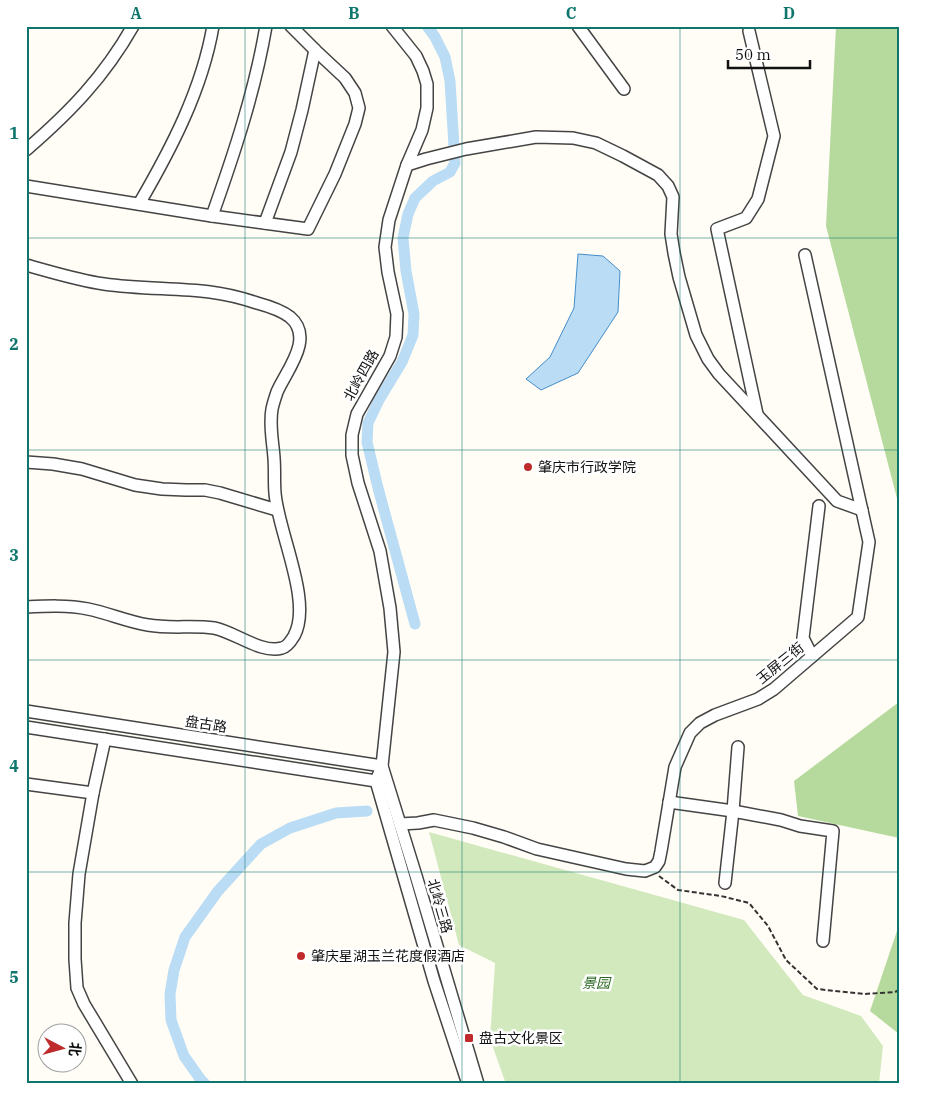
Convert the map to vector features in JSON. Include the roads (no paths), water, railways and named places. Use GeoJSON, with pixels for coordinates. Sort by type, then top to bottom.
{"type":"FeatureCollection","features":[{"type":"Feature","properties":{"kind":"street"},"geometry":{"type":"LineString","coordinates":[[26,150],[80,100],[107,68],[133,26]]}},
{"type":"Feature","properties":{"kind":"street"},"geometry":{"type":"LineString","coordinates":[[139,204],[180,128],[197,86],[213,26]]}},
{"type":"Feature","properties":{"kind":"street"},"geometry":{"type":"LineString","coordinates":[[212,216],[246,112],[258,69],[266,26]]}},
{"type":"Feature","properties":{"kind":"street"},"geometry":{"type":"LineString","coordinates":[[26,186],[212,216],[308,229],[335,174],[355,124],[359,108],[355,93],[345,78],[292,26]]}},
{"type":"Feature","properties":{"kind":"street","name":"北岭四路"},"geometry":{"type":"LineString","coordinates":[[376,781],[382,766],[394,652],[390,608],[380,551],[358,484],[352,455],[352,435],[357,414],[390,356],[396,337],[397,314],[388,272],[386,247],[389,220],[407,166],[422,130],[428,108],[428,84],[423,71],[416,56],[392,26]]}},
{"type":"Feature","properties":{"kind":"street"},"geometry":{"type":"LineString","coordinates":[[578,26],[624,89]]}},
{"type":"Feature","properties":{"kind":"street"},"geometry":{"type":"LineString","coordinates":[[749,31],[774,136],[758,199],[746,218],[717,228],[757,415]]}},
{"type":"Feature","properties":{"kind":"street"},"geometry":{"type":"LineString","coordinates":[[265,223],[291,152],[315,50]]}},
{"type":"Feature","properties":{"kind":"street"},"geometry":{"type":"LineString","coordinates":[[407,166],[466,149],[536,137],[573,138],[596,143],[658,175],[668,186],[673,197],[671,234],[679,277],[696,334],[708,359],[719,374],[837,501],[862,510]]}},
{"type":"Feature","properties":{"kind":"street","name":"玉屏三街"},"geometry":{"type":"LineString","coordinates":[[400,824],[434,820],[481,830],[537,849],[626,869],[645,871],[655,867],[659,862],[674,767],[690,733],[700,723],[758,699],[774,689],[858,617],[869,542],[805,255]]}},
{"type":"Feature","properties":{"kind":"street"},"geometry":{"type":"LineString","coordinates":[[26,265],[103,284],[232,295],[271,307],[288,315],[296,323],[300,332],[299,344],[295,357],[276,393],[270,423],[277,510],[298,589],[300,608],[296,632],[290,642],[283,648],[273,649],[263,647],[215,628],[148,625],[88,609],[66,606],[26,607]]}},
{"type":"Feature","properties":{"kind":"street"},"geometry":{"type":"LineString","coordinates":[[26,462],[53,464],[82,470],[135,485],[162,489],[205,490],[277,510]]}},
{"type":"Feature","properties":{"kind":"street"},"geometry":{"type":"LineString","coordinates":[[812,656],[803,638],[819,506]]}},
{"type":"Feature","properties":{"kind":"street","name":"盘古路"},"geometry":{"type":"LineString","coordinates":[[26,711],[382,766]]}},
{"type":"Feature","properties":{"kind":"street"},"geometry":{"type":"LineString","coordinates":[[26,727],[376,781]]}},
{"type":"Feature","properties":{"kind":"street"},"geometry":{"type":"LineString","coordinates":[[176,750],[178,735]]}},
{"type":"Feature","properties":{"kind":"street"},"geometry":{"type":"LineString","coordinates":[[105,739],[93,793],[79,874],[75,923],[75,959],[78,988],[84,1004],[132,1084]]}},
{"type":"Feature","properties":{"kind":"street"},"geometry":{"type":"LineString","coordinates":[[725,883],[738,747]]}},
{"type":"Feature","properties":{"kind":"street","name":"北岭三路"},"geometry":{"type":"LineString","coordinates":[[382,766],[478,1084]]}},
{"type":"Feature","properties":{"kind":"street","name":"北岭三路"},"geometry":{"type":"LineString","coordinates":[[376,781],[434,981],[468,1084]]}},
{"type":"Feature","properties":{"kind":"street"},"geometry":{"type":"LineString","coordinates":[[26,784],[93,793]]}},
{"type":"Feature","properties":{"kind":"street"},"geometry":{"type":"LineString","coordinates":[[669,802],[733,811],[781,820],[800,826],[833,831],[823,941]]}},
{"type":"Feature","properties":{"kind":"water"},"geometry":{"type":"Polygon","coordinates":[[[578,254],[603,256],[620,271],[618,312],[578,373],[541,390],[526,379],[550,357],[574,308],[578,254]]]}},
{"type":"Feature","properties":{"kind":"waterway"},"geometry":{"type":"LineString","coordinates":[[415,624],[367,442],[368,423],[379,400],[402,362],[413,335],[414,314],[406,271],[403,238],[408,214],[415,198],[433,181],[450,172],[455,163],[450,81],[445,57],[427,26]]}},
{"type":"Feature","properties":{"kind":"waterway"},"geometry":{"type":"LineString","coordinates":[[205,1084],[184,1056],[171,1020],[170,994],[174,970],[185,937],[218,891],[261,844],[290,828],[336,813],[367,811]]}},
{"type":"Feature","properties":{"kind":"place","name":"肇庆市行政学院"},"geometry":{"type":"Point","coordinates":[528,467]}},
{"type":"Feature","properties":{"kind":"place","name":"肇庆星湖玉兰花度假酒店"},"geometry":{"type":"Point","coordinates":[301,956]}},
{"type":"Feature","properties":{"kind":"place","name":"盘古文化景区"},"geometry":{"type":"Point","coordinates":[469,1038]}},
{"type":"Feature","properties":{"kind":"park label","name":"景园"},"geometry":{"type":"Point","coordinates":[596,983]}}]}
